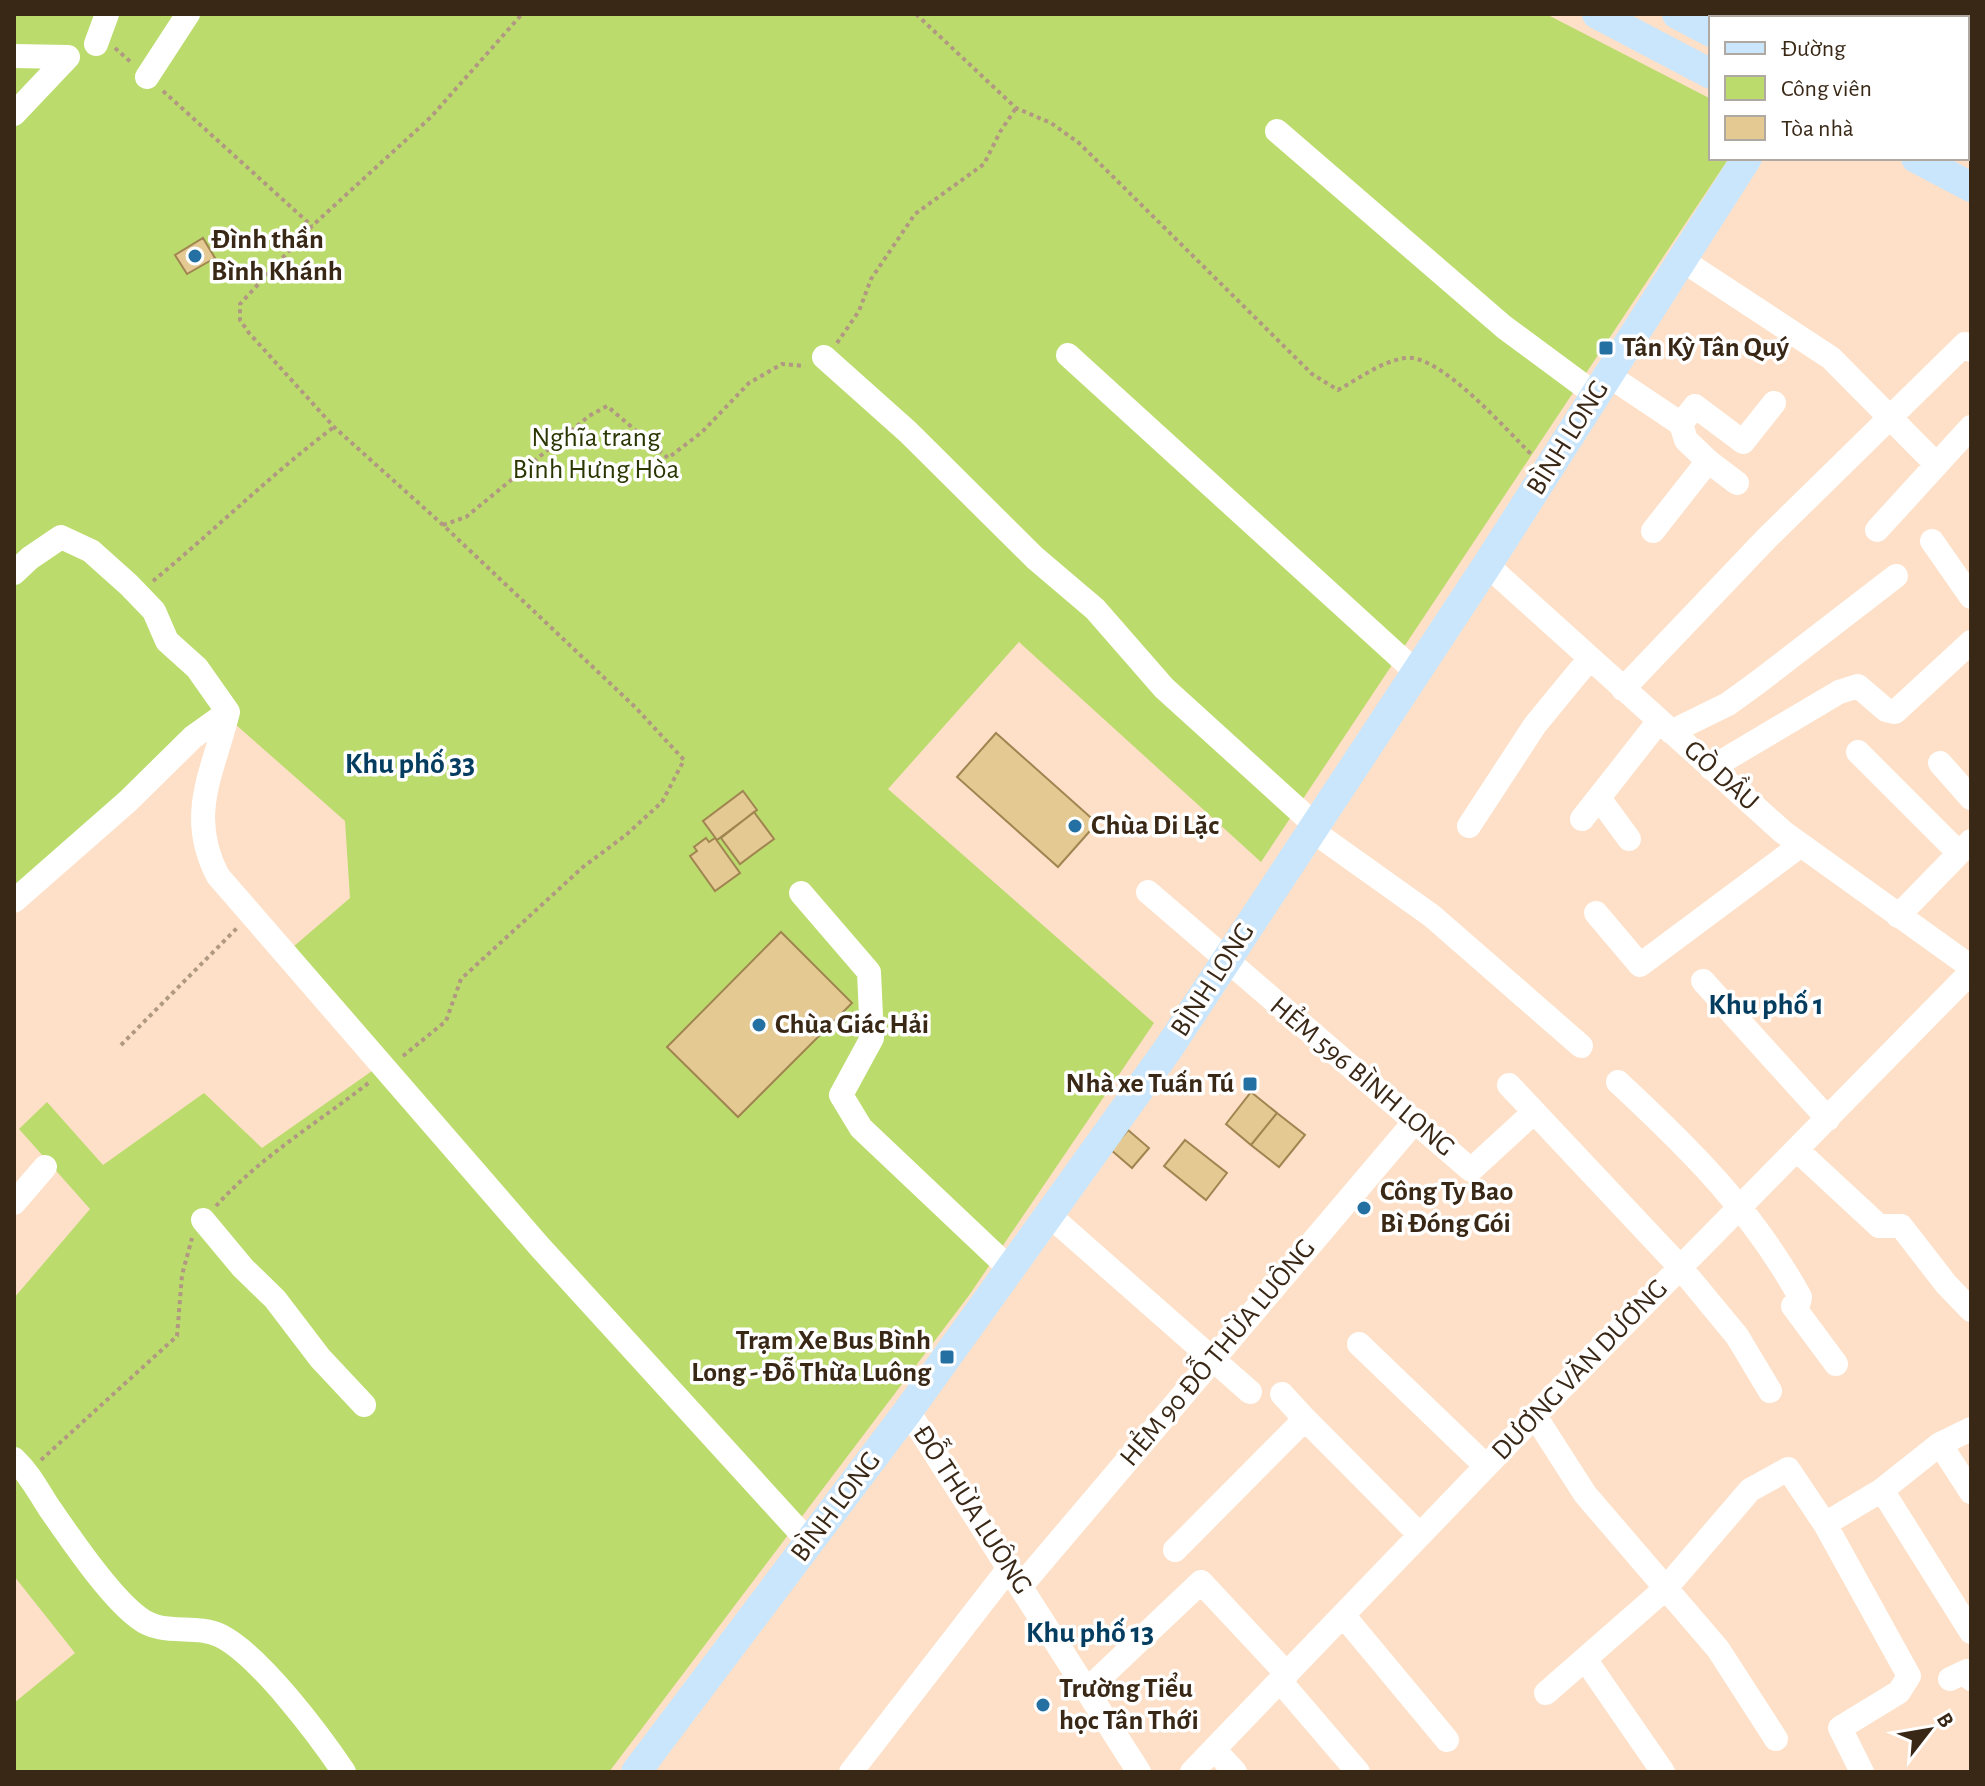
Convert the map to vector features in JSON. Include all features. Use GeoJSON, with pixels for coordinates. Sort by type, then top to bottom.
{"type":"FeatureCollection","features":[{"type":"Feature","properties":{"kind":"main road"},"geometry":{"type":"LineString","coordinates":[[1597,14],[1709,73]]}},
{"type":"Feature","properties":{"kind":"main road"},"geometry":{"type":"LineString","coordinates":[[1677,14],[1709,31]]}},
{"type":"Feature","properties":{"kind":"main road","name":"BÌNH LONG"},"geometry":{"type":"LineString","coordinates":[[639,1771],[908,1411],[1168,1049],[1487,565],[1746,160]]}},
{"type":"Feature","properties":{"kind":"main road"},"geometry":{"type":"LineString","coordinates":[[1920,160],[1971,187]]}},
{"type":"Feature","properties":{"kind":"street"},"geometry":{"type":"LineString","coordinates":[[96,44],[107,14]]}},
{"type":"Feature","properties":{"kind":"street"},"geometry":{"type":"LineString","coordinates":[[147,77],[188,14]]}},
{"type":"Feature","properties":{"kind":"street"},"geometry":{"type":"LineString","coordinates":[[14,56],[68,57],[14,114]]}},
{"type":"Feature","properties":{"kind":"street"},"geometry":{"type":"LineString","coordinates":[[1277,131],[1504,327],[1602,385],[1681,424],[1686,440],[1737,483]]}},
{"type":"Feature","properties":{"kind":"street"},"geometry":{"type":"LineString","coordinates":[[1682,260],[1831,358],[1936,464]]}},
{"type":"Feature","properties":{"kind":"street"},"geometry":{"type":"LineString","coordinates":[[1623,689],[1767,538],[1965,344],[1971,350]]}},
{"type":"Feature","properties":{"kind":"street"},"geometry":{"type":"LineString","coordinates":[[1068,355],[1416,672]]}},
{"type":"Feature","properties":{"kind":"street"},"geometry":{"type":"LineString","coordinates":[[824,357],[908,432],[1035,558],[1095,609],[1164,688],[1313,827],[1432,916],[1581,1046]]}},
{"type":"Feature","properties":{"kind":"street"},"geometry":{"type":"LineString","coordinates":[[1681,424],[1695,406],[1743,442],[1774,403]]}},
{"type":"Feature","properties":{"kind":"street"},"geometry":{"type":"LineString","coordinates":[[1877,530],[1971,427]]}},
{"type":"Feature","properties":{"kind":"street"},"geometry":{"type":"LineString","coordinates":[[1653,531],[1708,461]]}},
{"type":"Feature","properties":{"kind":"street"},"geometry":{"type":"LineString","coordinates":[[14,573],[61,537],[91,551],[154,611],[167,641],[197,668],[228,712]]}},
{"type":"Feature","properties":{"kind":"street"},"geometry":{"type":"LineString","coordinates":[[1932,541],[1971,597]]}},
{"type":"Feature","properties":{"kind":"street","name":"GÒ DẦU"},"geometry":{"type":"LineString","coordinates":[[1487,565],[1711,768],[1801,845],[1971,970]]}},
{"type":"Feature","properties":{"kind":"street"},"geometry":{"type":"LineString","coordinates":[[1582,819],[1665,726],[1728,704],[1896,576]]}},
{"type":"Feature","properties":{"kind":"street"},"geometry":{"type":"LineString","coordinates":[[1711,768],[1839,692],[1858,686],[1886,710],[1895,712],[1971,642]]}},
{"type":"Feature","properties":{"kind":"street"},"geometry":{"type":"LineString","coordinates":[[1469,826],[1535,725],[1590,658]]}},
{"type":"Feature","properties":{"kind":"street"},"geometry":{"type":"LineString","coordinates":[[14,901],[128,801],[193,737],[228,712]]}},
{"type":"Feature","properties":{"kind":"street"},"geometry":{"type":"LineString","coordinates":[[228,712],[201,812],[209,860],[218,876],[539,1246],[809,1542]]}},
{"type":"Feature","properties":{"kind":"street"},"geometry":{"type":"LineString","coordinates":[[1858,752],[1965,847],[1898,916]]}},
{"type":"Feature","properties":{"kind":"street"},"geometry":{"type":"LineString","coordinates":[[1940,763],[1969,792]]}},
{"type":"Feature","properties":{"kind":"street"},"geometry":{"type":"LineString","coordinates":[[1599,798],[1629,839]]}},
{"type":"Feature","properties":{"kind":"street"},"geometry":{"type":"LineString","coordinates":[[1596,913],[1640,965],[1801,845]]}},
{"type":"Feature","properties":{"kind":"street","name":"HẺM 596 BÌNH LONG"},"geometry":{"type":"LineString","coordinates":[[1148,892],[1471,1170],[1533,1113]]}},
{"type":"Feature","properties":{"kind":"street"},"geometry":{"type":"LineString","coordinates":[[801,893],[869,972],[872,1038],[841,1095],[861,1128],[1010,1269]]}},
{"type":"Feature","properties":{"kind":"street","name":"DƯƠNG VĂN DƯƠNG"},"geometry":{"type":"LineString","coordinates":[[1192,1772],[1971,970]]}},
{"type":"Feature","properties":{"kind":"street"},"geometry":{"type":"LineString","coordinates":[[1703,981],[1828,1119]]}},
{"type":"Feature","properties":{"kind":"street"},"geometry":{"type":"LineString","coordinates":[[1618,1082],[1741,1206],[1768,1243],[1800,1297],[1793,1306],[1836,1364]]}},
{"type":"Feature","properties":{"kind":"street"},"geometry":{"type":"LineString","coordinates":[[1509,1085],[1680,1267],[1737,1336],[1770,1391]]}},
{"type":"Feature","properties":{"kind":"street","name":"HẺM 90 ĐỖ THỪA LUÔNG"},"geometry":{"type":"LineString","coordinates":[[851,1772],[1015,1577],[1211,1359],[1416,1120]]}},
{"type":"Feature","properties":{"kind":"street"},"geometry":{"type":"LineString","coordinates":[[1797,1150],[1879,1226],[1901,1226],[1946,1284],[1971,1310]]}},
{"type":"Feature","properties":{"kind":"street"},"geometry":{"type":"LineString","coordinates":[[14,1203],[45,1167]]}},
{"type":"Feature","properties":{"kind":"street"},"geometry":{"type":"LineString","coordinates":[[1049,1215],[1250,1392]]}},
{"type":"Feature","properties":{"kind":"street"},"geometry":{"type":"LineString","coordinates":[[203,1220],[243,1268],[275,1299],[320,1358],[364,1405]]}},
{"type":"Feature","properties":{"kind":"street"},"geometry":{"type":"LineString","coordinates":[[1359,1344],[1486,1466]]}},
{"type":"Feature","properties":{"kind":"street"},"geometry":{"type":"LineString","coordinates":[[1282,1394],[1420,1535]]}},
{"type":"Feature","properties":{"kind":"street","name":"ĐỖ THỪA LUÔNG"},"geometry":{"type":"LineString","coordinates":[[908,1411],[1087,1690],[1131,1768]]}},
{"type":"Feature","properties":{"kind":"street"},"geometry":{"type":"LineString","coordinates":[[1535,1416],[1585,1494],[1718,1649],[1776,1739]]}},
{"type":"Feature","properties":{"kind":"street"},"geometry":{"type":"LineString","coordinates":[[1175,1550],[1305,1419]]}},
{"type":"Feature","properties":{"kind":"street"},"geometry":{"type":"LineString","coordinates":[[1825,1524],[1882,1490],[1940,1444],[1971,1429]]}},
{"type":"Feature","properties":{"kind":"street"},"geometry":{"type":"LineString","coordinates":[[1940,1444],[1971,1492]]}},
{"type":"Feature","properties":{"kind":"street"},"geometry":{"type":"LineString","coordinates":[[21,1466],[94,1567],[137,1618],[165,1629],[212,1633],[248,1656],[289,1701],[344,1772]]}},
{"type":"Feature","properties":{"kind":"street"},"geometry":{"type":"LineString","coordinates":[[1546,1693],[1666,1588],[1750,1490],[1788,1469],[1825,1524],[1909,1676],[1899,1692],[1840,1728],[1862,1772]]}},
{"type":"Feature","properties":{"kind":"street"},"geometry":{"type":"LineString","coordinates":[[1882,1490],[1971,1632]]}},
{"type":"Feature","properties":{"kind":"street"},"geometry":{"type":"LineString","coordinates":[[1087,1690],[1201,1582],[1284,1677],[1358,1772]]}},
{"type":"Feature","properties":{"kind":"street"},"geometry":{"type":"LineString","coordinates":[[1343,1615],[1447,1740]]}},
{"type":"Feature","properties":{"kind":"street"},"geometry":{"type":"LineString","coordinates":[[1585,1659],[1651,1767]]}},
{"type":"Feature","properties":{"kind":"street"},"geometry":{"type":"LineString","coordinates":[[1214,1749],[1235,1772]]}},
{"type":"Feature","properties":{"kind":"path"},"geometry":{"type":"LineString","coordinates":[[21,1466],[177,1336],[182,1275],[194,1229],[235,1185],[446,1021],[461,979],[583,867],[626,835],[662,802],[684,760],[636,708],[443,525],[334,427],[240,320],[240,304],[312,226],[431,117],[522,14]]}},
{"type":"Feature","properties":{"kind":"path"},"geometry":{"type":"LineString","coordinates":[[916,14],[1016,108],[1051,123],[1079,143],[1312,374],[1338,390],[1382,364],[1409,357],[1447,374],[1548,470]]}},
{"type":"Feature","properties":{"kind":"path"},"geometry":{"type":"LineString","coordinates":[[96,44],[115,48],[312,226]]}},
{"type":"Feature","properties":{"kind":"path"},"geometry":{"type":"LineString","coordinates":[[443,525],[466,517],[589,416],[607,406],[668,458],[702,432],[749,383],[782,364],[807,366],[824,357],[853,320],[871,279],[915,214],[984,164],[1016,108]]}},
{"type":"Feature","properties":{"kind":"path"},"geometry":{"type":"LineString","coordinates":[[137,593],[207,537],[289,461],[334,427]]}},
{"type":"Feature","properties":{"kind":"path"},"geometry":{"type":"LineString","coordinates":[[121,1045],[250,915]]}},
{"type":"Feature","properties":{"kind":"green space","name":"Nghĩa trang Bình Hưng Hòa"},"geometry":{"type":"Polygon","coordinates":[[[14,14],[1546,14],[1709,98],[1709,160],[1728,160],[1261,862],[1019,642],[888,789],[1154,1023],[970,1294],[609,1772],[14,1772],[14,1703],[75,1653],[14,1576],[14,1298],[90,1209],[19,1129],[47,1102],[103,1165],[204,1093],[262,1148],[382,1064],[293,947],[350,898],[345,821],[226,716],[14,912],[14,14]]]}},
{"type":"Feature","properties":{"kind":"building","name":"Đình thần Bình Khánh"},"geometry":{"type":"Polygon","coordinates":[[[203,238],[215,258],[187,274],[175,255],[203,238]]]}},
{"type":"Feature","properties":{"kind":"building","name":"Chùa Di Lặc"},"geometry":{"type":"Polygon","coordinates":[[[996,733],[1097,823],[1058,867],[957,777],[996,733]]]}},
{"type":"Feature","properties":{"kind":"building"},"geometry":{"type":"Polygon","coordinates":[[[743,791],[757,810],[717,840],[703,821],[743,791]]]}},
{"type":"Feature","properties":{"kind":"building"},"geometry":{"type":"Polygon","coordinates":[[[754,812],[774,839],[740,864],[721,838],[754,812]]]}},
{"type":"Feature","properties":{"kind":"building"},"geometry":{"type":"Polygon","coordinates":[[[706,838],[709,842],[715,838],[740,873],[715,891],[690,856],[697,851],[694,847],[706,838]]]}},
{"type":"Feature","properties":{"kind":"building","name":"Chùa Giác Hải"},"geometry":{"type":"Polygon","coordinates":[[[781,932],[852,1003],[738,1117],[667,1047],[781,932]]]}},
{"type":"Feature","properties":{"kind":"building"},"geometry":{"type":"Polygon","coordinates":[[[1251,1092],[1277,1113],[1251,1145],[1226,1124],[1251,1092]]]}},
{"type":"Feature","properties":{"kind":"building"},"geometry":{"type":"Polygon","coordinates":[[[1277,1113],[1305,1135],[1279,1167],[1251,1145],[1277,1113]]]}},
{"type":"Feature","properties":{"kind":"building"},"geometry":{"type":"Polygon","coordinates":[[[1128,1130],[1149,1148],[1132,1168],[1111,1150],[1128,1130]]]}},
{"type":"Feature","properties":{"kind":"building"},"geometry":{"type":"Polygon","coordinates":[[[1185,1140],[1227,1173],[1206,1200],[1164,1166],[1185,1140]]]}},
{"type":"Feature","properties":{"kind":"place","name":"Đình thần Bình Khánh"},"geometry":{"type":"Point","coordinates":[195,256]}},
{"type":"Feature","properties":{"kind":"place","name":"Tân Kỳ Tân Quý"},"geometry":{"type":"Point","coordinates":[1606,348]}},
{"type":"Feature","properties":{"kind":"place","name":"Chùa Di Lặc"},"geometry":{"type":"Point","coordinates":[1075,826]}},
{"type":"Feature","properties":{"kind":"place","name":"Chùa Giác Hải"},"geometry":{"type":"Point","coordinates":[759,1025]}},
{"type":"Feature","properties":{"kind":"place","name":"Nhà xe Tuấn Tú"},"geometry":{"type":"Point","coordinates":[1250,1084]}},
{"type":"Feature","properties":{"kind":"place","name":"Công Ty Bao Bì Đóng Gói"},"geometry":{"type":"Point","coordinates":[1364,1208]}},
{"type":"Feature","properties":{"kind":"place","name":"Trạm Xe Bus Bình Long - Đỗ Thừa Luông"},"geometry":{"type":"Point","coordinates":[947,1357]}},
{"type":"Feature","properties":{"kind":"place","name":"Trường Tiểu học Tân Thới"},"geometry":{"type":"Point","coordinates":[1043,1705]}},
{"type":"Feature","properties":{"kind":"district","name":"Khu phố 33"},"geometry":{"type":"Point","coordinates":[410,764]}},
{"type":"Feature","properties":{"kind":"district","name":"Khu phố 1"},"geometry":{"type":"Point","coordinates":[1766,1005]}},
{"type":"Feature","properties":{"kind":"district","name":"Khu phố 13"},"geometry":{"type":"Point","coordinates":[1090,1633]}}]}
